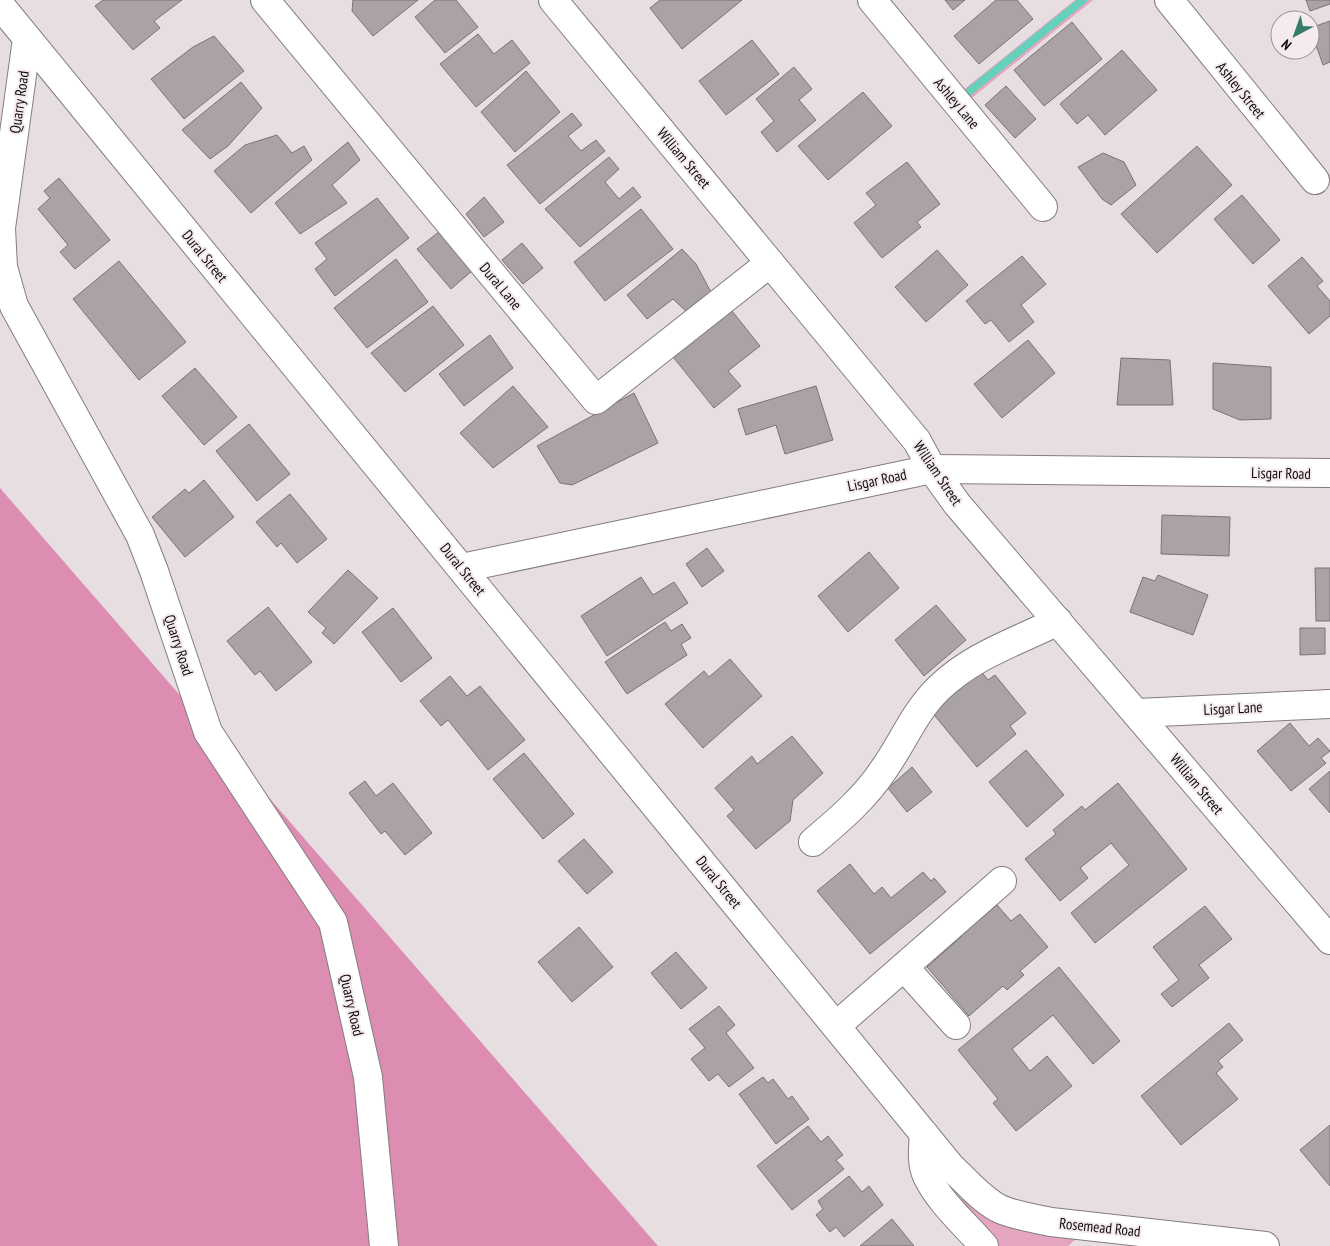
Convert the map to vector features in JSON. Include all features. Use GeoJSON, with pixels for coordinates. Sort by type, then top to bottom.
{"type":"FeatureCollection","features":[{"type":"Feature","properties":{"kind":"street","name":"Dural Lane"},"geometry":{"type":"LineString","coordinates":[[265,0],[596,400],[770,263]]}},
{"type":"Feature","properties":{"kind":"street","name":"William Street"},"geometry":{"type":"LineString","coordinates":[[553,0],[917,441],[932,469],[957,504],[1330,940]]}},
{"type":"Feature","properties":{"kind":"street","name":"Ashley Lane"},"geometry":{"type":"LineString","coordinates":[[872,0],[1043,207]]}},
{"type":"Feature","properties":{"kind":"street","name":"Ashley Street"},"geometry":{"type":"LineString","coordinates":[[1168,0],[1315,180]]}},
{"type":"Feature","properties":{"kind":"street","name":"Dural Street"},"geometry":{"type":"LineString","coordinates":[[0,5],[951,1167]]}},
{"type":"Feature","properties":{"kind":"street","name":"Quarry Road"},"geometry":{"type":"LineString","coordinates":[[27,39],[1,228],[3,267],[14,306],[140,535],[208,732],[333,922],[368,1077],[384,1246]]}},
{"type":"Feature","properties":{"kind":"street","name":"Lisgar Road"},"geometry":{"type":"LineString","coordinates":[[462,568],[932,469],[1330,473]]}},
{"type":"Feature","properties":{"kind":"street"},"geometry":{"type":"LineString","coordinates":[[813,842],[852,809],[884,769],[918,712],[937,690],[956,673],[980,657],[1058,621]]}},
{"type":"Feature","properties":{"kind":"street","name":"Lisgar Lane"},"geometry":{"type":"LineString","coordinates":[[1137,713],[1330,704]]}},
{"type":"Feature","properties":{"kind":"street"},"geometry":{"type":"LineString","coordinates":[[836,1026],[1002,882]]}},
{"type":"Feature","properties":{"kind":"street"},"geometry":{"type":"LineString","coordinates":[[904,967],[956,1025]]}},
{"type":"Feature","properties":{"kind":"street"},"geometry":{"type":"LineString","coordinates":[[924,1134],[922,1155],[927,1176],[945,1203],[984,1246]]}},
{"type":"Feature","properties":{"kind":"street","name":"Rosemead Road"},"geometry":{"type":"LineString","coordinates":[[951,1167],[986,1200],[1000,1209],[1024,1216],[1051,1222],[1265,1246]]}},
{"type":"Feature","properties":{"kind":"shaded area"},"geometry":{"type":"Polygon","coordinates":[[[1075,0],[1093,0],[968,101],[962,91],[1075,0]]]}},
{"type":"Feature","properties":{"kind":"shaded area"},"geometry":{"type":"Polygon","coordinates":[[[0,488],[658,1246],[0,1246],[0,488]]]}},
{"type":"Feature","properties":{"kind":"shaded area"},"geometry":{"type":"Polygon","coordinates":[[[967,1198],[1086,1231],[1068,1246],[992,1246],[959,1200],[967,1198]]]}},
{"type":"Feature","properties":{"kind":"building"},"geometry":{"type":"Polygon","coordinates":[[[103,0],[182,0],[154,21],[160,28],[133,50],[95,6],[103,0]]]}},
{"type":"Feature","properties":{"kind":"building"},"geometry":{"type":"Polygon","coordinates":[[[353,0],[418,0],[373,36],[352,11],[353,0]]]}},
{"type":"Feature","properties":{"kind":"building"},"geometry":{"type":"Polygon","coordinates":[[[435,0],[456,0],[478,27],[445,53],[415,17],[435,0]]]}},
{"type":"Feature","properties":{"kind":"building"},"geometry":{"type":"Polygon","coordinates":[[[660,0],[742,0],[682,49],[650,8],[660,0]]]}},
{"type":"Feature","properties":{"kind":"building"},"geometry":{"type":"Polygon","coordinates":[[[945,0],[965,0],[953,10],[945,0]]]}},
{"type":"Feature","properties":{"kind":"building"},"geometry":{"type":"Polygon","coordinates":[[[996,0],[1017,0],[1033,19],[979,64],[954,36],[996,0]]]}},
{"type":"Feature","properties":{"kind":"building"},"geometry":{"type":"Polygon","coordinates":[[[1306,0],[1330,0],[1330,4],[1310,10],[1306,0]]]}},
{"type":"Feature","properties":{"kind":"building"},"geometry":{"type":"Polygon","coordinates":[[[1330,21],[1330,62],[1323,65],[1320,56],[1320,24],[1330,21]]]}},
{"type":"Feature","properties":{"kind":"building"},"geometry":{"type":"Polygon","coordinates":[[[1072,22],[1102,59],[1044,106],[1014,70],[1072,22]]]}},
{"type":"Feature","properties":{"kind":"building"},"geometry":{"type":"Polygon","coordinates":[[[478,34],[494,54],[512,40],[530,63],[476,107],[440,64],[478,34]]]}},
{"type":"Feature","properties":{"kind":"building"},"geometry":{"type":"Polygon","coordinates":[[[214,36],[244,71],[184,119],[151,79],[193,47],[214,36]]]}},
{"type":"Feature","properties":{"kind":"building"},"geometry":{"type":"Polygon","coordinates":[[[752,40],[779,74],[726,115],[699,81],[752,40]]]}},
{"type":"Feature","properties":{"kind":"building"},"geometry":{"type":"Polygon","coordinates":[[[1122,50],[1157,90],[1105,135],[1088,115],[1077,124],[1060,104],[1122,50]]]}},
{"type":"Feature","properties":{"kind":"building"},"geometry":{"type":"Polygon","coordinates":[[[794,67],[812,89],[799,100],[816,120],[777,152],[761,132],[774,121],[756,99],[794,67]]]}},
{"type":"Feature","properties":{"kind":"building"},"geometry":{"type":"Polygon","coordinates":[[[526,71],[560,112],[515,152],[481,112],[526,71]]]}},
{"type":"Feature","properties":{"kind":"building"},"geometry":{"type":"Polygon","coordinates":[[[241,82],[262,108],[228,146],[210,159],[182,130],[241,82]]]}},
{"type":"Feature","properties":{"kind":"building"},"geometry":{"type":"Polygon","coordinates":[[[1006,86],[1036,119],[1015,138],[985,105],[1006,86]]]}},
{"type":"Feature","properties":{"kind":"building"},"geometry":{"type":"Polygon","coordinates":[[[863,92],[892,126],[828,180],[798,146],[863,92]]]}},
{"type":"Feature","properties":{"kind":"building"},"geometry":{"type":"Polygon","coordinates":[[[572,113],[582,125],[568,136],[581,151],[596,140],[605,151],[540,204],[507,165],[572,113]]]}},
{"type":"Feature","properties":{"kind":"building"},"geometry":{"type":"Polygon","coordinates":[[[277,135],[292,153],[304,146],[312,160],[251,213],[214,171],[245,145],[277,135]]]}},
{"type":"Feature","properties":{"kind":"building"},"geometry":{"type":"Polygon","coordinates":[[[348,142],[360,160],[332,185],[347,203],[300,234],[275,203],[348,142]]]}},
{"type":"Feature","properties":{"kind":"building"},"geometry":{"type":"Polygon","coordinates":[[[1197,146],[1232,185],[1157,253],[1121,214],[1197,146]]]}},
{"type":"Feature","properties":{"kind":"building"},"geometry":{"type":"Polygon","coordinates":[[[1103,153],[1124,162],[1136,185],[1111,205],[1102,199],[1078,167],[1103,153]]]}},
{"type":"Feature","properties":{"kind":"building"},"geometry":{"type":"Polygon","coordinates":[[[609,157],[619,169],[605,182],[619,199],[633,187],[641,197],[580,247],[545,209],[609,157]]]}},
{"type":"Feature","properties":{"kind":"building"},"geometry":{"type":"Polygon","coordinates":[[[907,162],[940,204],[917,222],[921,227],[882,258],[854,223],[876,205],[866,193],[907,162]]]}},
{"type":"Feature","properties":{"kind":"building"},"geometry":{"type":"Polygon","coordinates":[[[59,178],[110,240],[75,269],[60,252],[68,245],[38,209],[50,198],[44,191],[59,178]]]}},
{"type":"Feature","properties":{"kind":"building"},"geometry":{"type":"Polygon","coordinates":[[[1242,195],[1280,240],[1253,264],[1214,219],[1242,195]]]}},
{"type":"Feature","properties":{"kind":"building"},"geometry":{"type":"Polygon","coordinates":[[[484,197],[504,222],[484,237],[466,214],[484,197]]]}},
{"type":"Feature","properties":{"kind":"building"},"geometry":{"type":"Polygon","coordinates":[[[377,198],[409,238],[335,296],[315,269],[327,259],[315,243],[377,198]]]}},
{"type":"Feature","properties":{"kind":"building"},"geometry":{"type":"Polygon","coordinates":[[[641,209],[673,249],[605,301],[574,262],[641,209]]]}},
{"type":"Feature","properties":{"kind":"building"},"geometry":{"type":"Polygon","coordinates":[[[440,231],[473,270],[451,289],[417,249],[440,231]]]}},
{"type":"Feature","properties":{"kind":"building"},"geometry":{"type":"Polygon","coordinates":[[[522,243],[543,268],[523,284],[502,260],[522,243]]]}},
{"type":"Feature","properties":{"kind":"building"},"geometry":{"type":"Polygon","coordinates":[[[682,249],[696,264],[712,294],[689,314],[673,299],[647,319],[627,295],[682,249]]]}},
{"type":"Feature","properties":{"kind":"building"},"geometry":{"type":"Polygon","coordinates":[[[937,250],[968,285],[926,322],[895,287],[937,250]]]}},
{"type":"Feature","properties":{"kind":"building"},"geometry":{"type":"Polygon","coordinates":[[[1022,256],[1046,284],[1021,305],[1034,322],[1009,342],[991,320],[985,324],[966,301],[1022,256]]]}},
{"type":"Feature","properties":{"kind":"building"},"geometry":{"type":"Polygon","coordinates":[[[1302,257],[1323,281],[1317,286],[1330,301],[1330,316],[1309,334],[1268,286],[1302,257]]]}},
{"type":"Feature","properties":{"kind":"building"},"geometry":{"type":"Polygon","coordinates":[[[396,259],[428,302],[367,348],[334,308],[396,259]]]}},
{"type":"Feature","properties":{"kind":"building"},"geometry":{"type":"Polygon","coordinates":[[[119,261],[186,342],[139,380],[73,299],[119,261]]]}},
{"type":"Feature","properties":{"kind":"building"},"geometry":{"type":"Polygon","coordinates":[[[433,306],[464,345],[405,392],[371,353],[433,306]]]}},
{"type":"Feature","properties":{"kind":"building"},"geometry":{"type":"Polygon","coordinates":[[[728,306],[760,346],[728,371],[741,386],[714,408],[670,353],[728,306]]]}},
{"type":"Feature","properties":{"kind":"building"},"geometry":{"type":"Polygon","coordinates":[[[490,335],[513,368],[464,406],[439,374],[490,335]]]}},
{"type":"Feature","properties":{"kind":"building"},"geometry":{"type":"Polygon","coordinates":[[[1028,340],[1055,373],[1002,418],[974,384],[1028,340]]]}},
{"type":"Feature","properties":{"kind":"building"},"geometry":{"type":"Polygon","coordinates":[[[1121,358],[1170,360],[1173,405],[1117,405],[1121,358]]]}},
{"type":"Feature","properties":{"kind":"building"},"geometry":{"type":"Polygon","coordinates":[[[1213,363],[1271,367],[1271,419],[1240,420],[1213,409],[1213,363]]]}},
{"type":"Feature","properties":{"kind":"building"},"geometry":{"type":"Polygon","coordinates":[[[195,368],[237,417],[204,445],[162,396],[195,368]]]}},
{"type":"Feature","properties":{"kind":"building"},"geometry":{"type":"Polygon","coordinates":[[[513,386],[548,427],[493,468],[460,433],[513,386]]]}},
{"type":"Feature","properties":{"kind":"building"},"geometry":{"type":"Polygon","coordinates":[[[816,386],[833,440],[785,454],[776,425],[746,435],[738,409],[816,386]]]}},
{"type":"Feature","properties":{"kind":"building"},"geometry":{"type":"Polygon","coordinates":[[[634,393],[658,443],[572,485],[560,483],[537,446],[634,393]]]}},
{"type":"Feature","properties":{"kind":"building"},"geometry":{"type":"Polygon","coordinates":[[[249,424],[290,474],[257,501],[216,451],[249,424]]]}},
{"type":"Feature","properties":{"kind":"building"},"geometry":{"type":"Polygon","coordinates":[[[204,480],[234,517],[185,557],[152,517],[185,489],[189,493],[204,480]]]}},
{"type":"Feature","properties":{"kind":"building"},"geometry":{"type":"Polygon","coordinates":[[[290,494],[327,539],[297,563],[281,543],[277,547],[256,522],[290,494]]]}},
{"type":"Feature","properties":{"kind":"building"},"geometry":{"type":"Polygon","coordinates":[[[1162,515],[1230,517],[1229,556],[1161,554],[1162,515]]]}},
{"type":"Feature","properties":{"kind":"building"},"geometry":{"type":"Polygon","coordinates":[[[707,548],[724,571],[702,587],[686,564],[707,548]]]}},
{"type":"Feature","properties":{"kind":"building"},"geometry":{"type":"Polygon","coordinates":[[[869,552],[899,588],[848,632],[818,596],[869,552]]]}},
{"type":"Feature","properties":{"kind":"building"},"geometry":{"type":"Polygon","coordinates":[[[1315,568],[1330,568],[1330,621],[1316,621],[1315,568]]]}},
{"type":"Feature","properties":{"kind":"building"},"geometry":{"type":"Polygon","coordinates":[[[348,570],[378,598],[334,644],[322,633],[326,628],[308,612],[348,570]]]}},
{"type":"Feature","properties":{"kind":"building"},"geometry":{"type":"Polygon","coordinates":[[[1158,575],[1208,595],[1193,635],[1130,612],[1143,577],[1155,581],[1158,575]]]}},
{"type":"Feature","properties":{"kind":"building"},"geometry":{"type":"Polygon","coordinates":[[[641,577],[653,595],[674,582],[688,603],[607,656],[581,616],[641,577]]]}},
{"type":"Feature","properties":{"kind":"building"},"geometry":{"type":"Polygon","coordinates":[[[936,605],[966,640],[924,676],[895,640],[936,605]]]}},
{"type":"Feature","properties":{"kind":"building"},"geometry":{"type":"Polygon","coordinates":[[[268,607],[312,662],[276,691],[260,671],[255,675],[227,641],[268,607]]]}},
{"type":"Feature","properties":{"kind":"building"},"geometry":{"type":"Polygon","coordinates":[[[393,608],[432,658],[401,682],[362,632],[393,608]]]}},
{"type":"Feature","properties":{"kind":"building"},"geometry":{"type":"Polygon","coordinates":[[[665,622],[671,631],[682,624],[691,638],[681,644],[687,655],[627,694],[605,662],[665,622]]]}},
{"type":"Feature","properties":{"kind":"building"},"geometry":{"type":"Polygon","coordinates":[[[1300,628],[1325,628],[1325,654],[1300,655],[1300,628]]]}},
{"type":"Feature","properties":{"kind":"building"},"geometry":{"type":"Polygon","coordinates":[[[730,659],[762,696],[703,748],[665,704],[704,671],[709,677],[730,659]]]}},
{"type":"Feature","properties":{"kind":"building"},"geometry":{"type":"Polygon","coordinates":[[[975,664],[988,680],[995,675],[1026,713],[1010,726],[1016,734],[977,767],[926,705],[975,664]]]}},
{"type":"Feature","properties":{"kind":"building"},"geometry":{"type":"Polygon","coordinates":[[[450,676],[467,696],[480,686],[525,740],[488,770],[448,720],[441,726],[420,701],[450,676]]]}},
{"type":"Feature","properties":{"kind":"building"},"geometry":{"type":"Polygon","coordinates":[[[1290,723],[1309,746],[1318,738],[1330,751],[1321,758],[1326,763],[1291,791],[1257,751],[1290,723]]]}},
{"type":"Feature","properties":{"kind":"building"},"geometry":{"type":"Polygon","coordinates":[[[792,736],[823,773],[793,800],[790,821],[756,849],[727,816],[734,810],[715,788],[752,756],[757,764],[792,736]]]}},
{"type":"Feature","properties":{"kind":"building"},"geometry":{"type":"Polygon","coordinates":[[[1026,750],[1064,795],[1027,827],[989,782],[1026,750]]]}},
{"type":"Feature","properties":{"kind":"building"},"geometry":{"type":"Polygon","coordinates":[[[524,753],[574,814],[543,839],[493,779],[524,753]]]}},
{"type":"Feature","properties":{"kind":"building"},"geometry":{"type":"Polygon","coordinates":[[[912,767],[932,792],[907,812],[888,788],[912,767]]]}},
{"type":"Feature","properties":{"kind":"building"},"geometry":{"type":"Polygon","coordinates":[[[1330,771],[1330,813],[1309,789],[1330,771]]]}},
{"type":"Feature","properties":{"kind":"building"},"geometry":{"type":"Polygon","coordinates":[[[365,781],[376,796],[393,783],[432,833],[405,855],[385,831],[381,834],[349,793],[365,781]]]}},
{"type":"Feature","properties":{"kind":"building"},"geometry":{"type":"Polygon","coordinates":[[[1118,783],[1187,869],[1095,943],[1071,913],[1129,865],[1111,843],[1080,868],[1088,878],[1060,901],[1025,859],[1056,834],[1053,830],[1082,806],[1085,810],[1118,783]]]}},
{"type":"Feature","properties":{"kind":"building"},"geometry":{"type":"Polygon","coordinates":[[[584,839],[613,872],[587,894],[558,861],[584,839]]]}},
{"type":"Feature","properties":{"kind":"building"},"geometry":{"type":"Polygon","coordinates":[[[850,864],[874,894],[882,887],[891,898],[923,872],[931,881],[934,878],[946,892],[870,954],[817,891],[850,864]]]}},
{"type":"Feature","properties":{"kind":"building"},"geometry":{"type":"Polygon","coordinates":[[[997,905],[1011,921],[1020,914],[1048,947],[1020,971],[1024,975],[1007,990],[1003,986],[969,1016],[927,967],[962,936],[959,933],[977,917],[979,920],[997,905]]]}},
{"type":"Feature","properties":{"kind":"building"},"geometry":{"type":"Polygon","coordinates":[[[1205,906],[1232,939],[1199,965],[1209,978],[1172,1007],[1161,994],[1179,980],[1153,947],[1205,906]]]}},
{"type":"Feature","properties":{"kind":"building"},"geometry":{"type":"Polygon","coordinates":[[[579,927],[613,967],[572,1002],[538,962],[579,927]]]}},
{"type":"Feature","properties":{"kind":"building"},"geometry":{"type":"Polygon","coordinates":[[[676,952],[707,988],[681,1009],[651,973],[676,952]]]}},
{"type":"Feature","properties":{"kind":"building"},"geometry":{"type":"Polygon","coordinates":[[[1059,967],[1120,1041],[1093,1064],[1053,1015],[1012,1049],[1030,1071],[1047,1056],[1072,1086],[1016,1131],[993,1103],[998,1099],[958,1050],[1059,967]]]}},
{"type":"Feature","properties":{"kind":"building"},"geometry":{"type":"Polygon","coordinates":[[[719,1006],[735,1025],[726,1033],[754,1068],[729,1087],[718,1074],[709,1081],[691,1059],[705,1048],[689,1029],[719,1006]]]}},
{"type":"Feature","properties":{"kind":"building"},"geometry":{"type":"Polygon","coordinates":[[[1229,1023],[1243,1040],[1218,1061],[1223,1067],[1216,1073],[1238,1099],[1181,1145],[1141,1096],[1229,1023]]]}},
{"type":"Feature","properties":{"kind":"building"},"geometry":{"type":"Polygon","coordinates":[[[763,1077],[768,1083],[773,1079],[788,1099],[792,1096],[809,1119],[776,1144],[739,1094],[763,1077]]]}},
{"type":"Feature","properties":{"kind":"building"},"geometry":{"type":"Polygon","coordinates":[[[1330,1125],[1330,1186],[1300,1150],[1330,1125]]]}},
{"type":"Feature","properties":{"kind":"building"},"geometry":{"type":"Polygon","coordinates":[[[808,1126],[821,1142],[828,1136],[843,1155],[836,1160],[844,1169],[792,1210],[757,1166],[808,1126]]]}},
{"type":"Feature","properties":{"kind":"building"},"geometry":{"type":"Polygon","coordinates":[[[849,1176],[862,1192],[869,1186],[883,1205],[844,1237],[836,1227],[830,1232],[816,1215],[823,1209],[818,1201],[849,1176]]]}},
{"type":"Feature","properties":{"kind":"building"},"geometry":{"type":"Polygon","coordinates":[[[892,1219],[914,1246],[860,1246],[892,1219]]]}},
{"type":"Feature","properties":{"kind":"waterway"},"geometry":{"type":"LineString","coordinates":[[965,95],[1083,0]]}}]}
